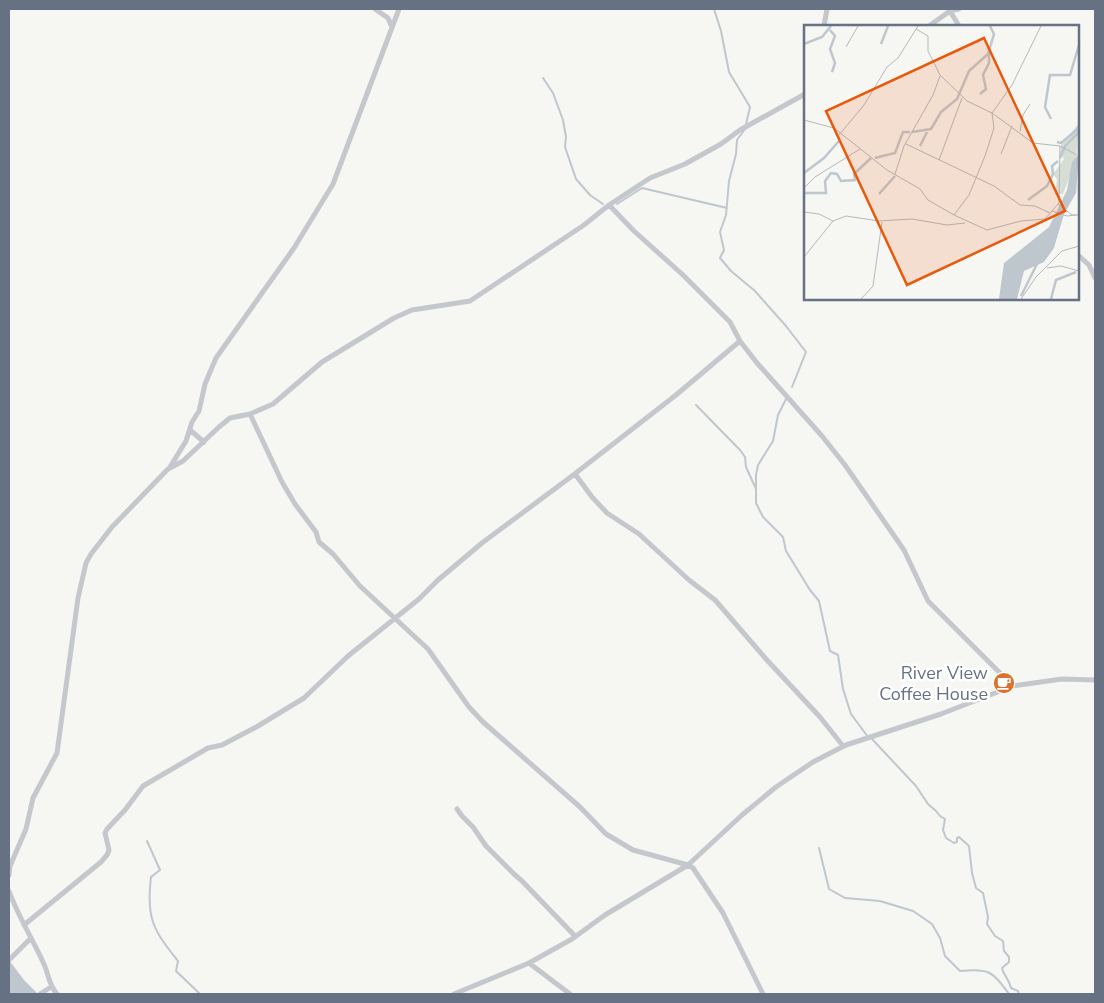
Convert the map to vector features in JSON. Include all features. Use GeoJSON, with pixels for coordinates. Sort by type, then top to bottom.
{"type":"FeatureCollection","features":[{"type":"Feature","properties":{"kind":"street"},"geometry":{"type":"LineString","coordinates":[[375,9],[388,18],[392,25]]}},
{"type":"Feature","properties":{"kind":"street"},"geometry":{"type":"LineString","coordinates":[[9,875],[10,866],[26,829],[30,806],[57,753],[78,598],[86,563],[112,527],[168,469],[186,441],[199,411],[205,384],[216,358],[294,248],[333,184],[398,9]]}},
{"type":"Feature","properties":{"kind":"street"},"geometry":{"type":"LineString","coordinates":[[824,25],[827,9]]}},
{"type":"Feature","properties":{"kind":"street"},"geometry":{"type":"LineString","coordinates":[[930,25],[950,11],[959,9]]}},
{"type":"Feature","properties":{"kind":"street"},"geometry":{"type":"LineString","coordinates":[[950,11],[958,25]]}},
{"type":"Feature","properties":{"kind":"street"},"geometry":{"type":"LineString","coordinates":[[168,469],[183,460],[230,418],[250,414],[273,404],[322,362],[394,318],[412,310],[470,301],[584,225],[609,205],[650,178],[685,164],[721,144],[740,130],[804,95]]}},
{"type":"Feature","properties":{"kind":"street"},"geometry":{"type":"LineString","coordinates":[[609,205],[730,322],[740,341],[845,465],[904,550],[928,601],[1013,686]]}},
{"type":"Feature","properties":{"kind":"street"},"geometry":{"type":"LineString","coordinates":[[1079,256],[1089,265],[1095,278]]}},
{"type":"Feature","properties":{"kind":"street"},"geometry":{"type":"LineString","coordinates":[[24,925],[102,862],[109,850],[105,834],[107,829],[125,810],[143,786],[208,748],[222,745],[258,726],[304,698],[355,650],[419,600],[438,580],[482,543],[575,474],[676,395],[740,341]]}},
{"type":"Feature","properties":{"kind":"street"},"geometry":{"type":"LineString","coordinates":[[250,414],[294,504],[316,532],[319,542],[333,554],[360,586],[428,649],[469,706],[483,722],[580,807],[606,834],[633,850],[693,868],[723,913],[763,994]]}},
{"type":"Feature","properties":{"kind":"street"},"geometry":{"type":"LineString","coordinates":[[190,430],[204,442]]}},
{"type":"Feature","properties":{"kind":"street"},"geometry":{"type":"LineString","coordinates":[[575,474],[607,513],[639,534],[715,600],[820,717],[843,746]]}},
{"type":"Feature","properties":{"kind":"street"},"geometry":{"type":"LineString","coordinates":[[454,994],[529,963],[688,865],[742,815],[776,787],[813,762],[843,746],[941,714],[1013,686],[1062,679],[1095,680]]}},
{"type":"Feature","properties":{"kind":"street"},"geometry":{"type":"LineString","coordinates":[[457,810],[473,827],[486,846],[575,936]]}},
{"type":"Feature","properties":{"kind":"street"},"geometry":{"type":"LineString","coordinates":[[9,891],[47,972],[51,988],[57,994]]}},
{"type":"Feature","properties":{"kind":"street"},"geometry":{"type":"LineString","coordinates":[[10,958],[31,938]]}},
{"type":"Feature","properties":{"kind":"street"},"geometry":{"type":"LineString","coordinates":[[529,963],[570,994]]}},
{"type":"Feature","properties":{"kind":"street"},"geometry":{"type":"LineString","coordinates":[[42,993],[51,988]]}},
{"type":"Feature","properties":{"kind":"shaded area"},"geometry":{"type":"Polygon","coordinates":[[[9,960],[24,980],[38,994],[9,994],[9,960]]]}},
{"type":"Feature","properties":{"kind":"waterway"},"geometry":{"type":"LineString","coordinates":[[714,9],[721,31],[729,72],[750,107],[746,124]]}},
{"type":"Feature","properties":{"kind":"waterway"},"geometry":{"type":"LineString","coordinates":[[543,78],[553,93],[563,120],[566,137],[565,147],[576,179],[590,195],[603,204]]}},
{"type":"Feature","properties":{"kind":"waterway"},"geometry":{"type":"LineString","coordinates":[[745,129],[737,140],[736,154],[729,181],[726,215],[720,232],[724,250],[720,258],[731,271],[755,291],[806,352],[792,387]]}},
{"type":"Feature","properties":{"kind":"waterway"},"geometry":{"type":"LineString","coordinates":[[617,204],[642,188],[727,208]]}},
{"type":"Feature","properties":{"kind":"waterway"},"geometry":{"type":"LineString","coordinates":[[786,399],[778,415],[773,441],[758,465],[756,503],[763,517],[783,537],[786,551],[819,601],[830,651],[838,655],[843,689],[851,714],[868,737]]}},
{"type":"Feature","properties":{"kind":"waterway"},"geometry":{"type":"LineString","coordinates":[[696,405],[740,450],[745,457],[746,467],[756,489]]}},
{"type":"Feature","properties":{"kind":"waterway"},"geometry":{"type":"LineString","coordinates":[[872,739],[916,786],[928,804],[945,819],[943,830],[946,838],[954,843],[957,842],[959,837],[969,846],[972,873],[976,888],[983,893],[988,917],[987,924],[995,936],[1003,941],[1004,951],[1009,957],[1009,962],[1002,968],[1011,988],[1018,991],[1019,994]]}},
{"type":"Feature","properties":{"kind":"waterway"},"geometry":{"type":"LineString","coordinates":[[147,841],[160,870],[151,877],[150,903],[153,923],[157,932],[178,961],[176,971],[200,994]]}},
{"type":"Feature","properties":{"kind":"waterway"},"geometry":{"type":"LineString","coordinates":[[819,848],[829,889],[845,898],[880,901],[913,911],[932,924],[940,938],[945,956],[960,971],[978,970],[989,973],[998,980],[1009,994]]}},
{"type":"Feature","properties":{"kind":"place","name":"River View Coffee House"},"geometry":{"type":"Point","coordinates":[1004,683]}}]}
